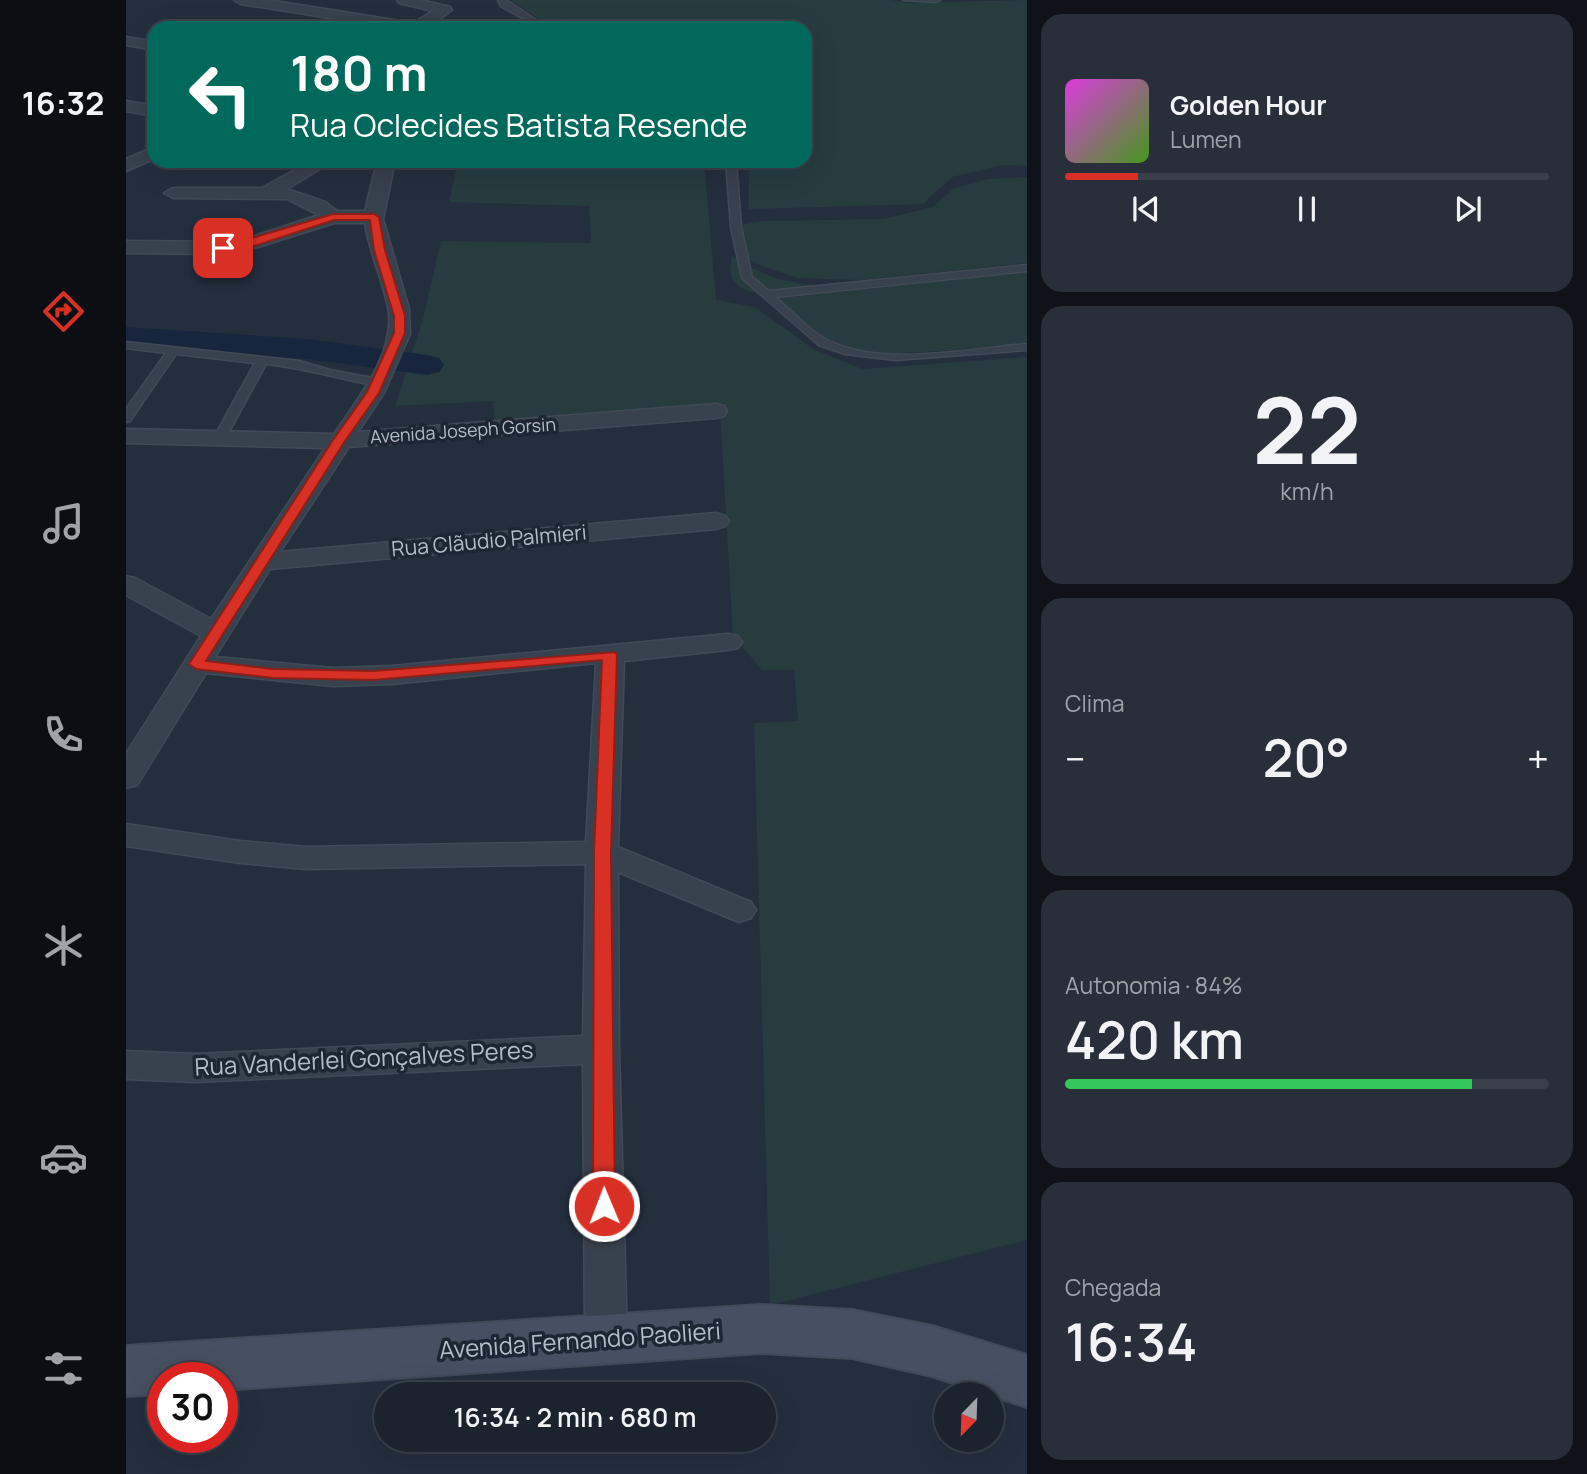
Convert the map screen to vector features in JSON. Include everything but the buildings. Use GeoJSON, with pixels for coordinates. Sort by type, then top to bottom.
{"type":"FeatureCollection","features":[{"type":"Feature","properties":{"kind":"main road","name":"Avenida Fernando Paolieri"},"geometry":{"type":"LineString","coordinates":[[126,1371],[484,1349],[606,1337],[760,1329],[852,1334],[932,1351],[1027,1381]]}},
{"type":"Feature","properties":{"kind":"street"},"geometry":{"type":"LineString","coordinates":[[241,0],[285,3],[380,21]]}},
{"type":"Feature","properties":{"kind":"street"},"geometry":{"type":"LineString","coordinates":[[404,0],[445,10],[428,21]]}},
{"type":"Feature","properties":{"kind":"street"},"geometry":{"type":"LineString","coordinates":[[126,41],[147,45]]}},
{"type":"Feature","properties":{"kind":"street"},"geometry":{"type":"LineString","coordinates":[[126,106],[147,110]]}},
{"type":"Feature","properties":{"kind":"street"},"geometry":{"type":"LineString","coordinates":[[126,166],[147,156]]}},
{"type":"Feature","properties":{"kind":"street"},"geometry":{"type":"LineString","coordinates":[[268,192],[311,168]]}},
{"type":"Feature","properties":{"kind":"street"},"geometry":{"type":"LineString","coordinates":[[126,778],[385,368],[399,333],[400,316],[380,250],[374,217],[384,168]]}},
{"type":"Feature","properties":{"kind":"street"},"geometry":{"type":"LineString","coordinates":[[173,193],[268,192],[302,198],[333,217]]}},
{"type":"Feature","properties":{"kind":"street"},"geometry":{"type":"LineString","coordinates":[[126,247],[223,248],[251,243],[333,217],[374,217]]}},
{"type":"Feature","properties":{"kind":"street","name":"Avenida Joseph Gorsin"},"geometry":{"type":"LineString","coordinates":[[126,436],[339,440],[716,411]]}},
{"type":"Feature","properties":{"kind":"street","name":"Rua Clãudio Palmieri"},"geometry":{"type":"LineString","coordinates":[[261,562],[716,521]]}},
{"type":"Feature","properties":{"kind":"street"},"geometry":{"type":"LineString","coordinates":[[126,584],[216,633]]}},
{"type":"Feature","properties":{"kind":"street"},"geometry":{"type":"LineString","coordinates":[[196,664],[273,673],[345,677],[392,675],[728,642]]}},
{"type":"Feature","properties":{"kind":"street"},"geometry":{"type":"LineString","coordinates":[[606,1337],[601,1049],[602,853],[610,655]]}},
{"type":"Feature","properties":{"kind":"street"},"geometry":{"type":"LineString","coordinates":[[126,835],[240,852],[306,858],[602,853],[739,910]]}},
{"type":"Feature","properties":{"kind":"street","name":"Rua Vanderlei Gonçalves Peres"},"geometry":{"type":"LineString","coordinates":[[126,1065],[195,1068],[601,1049]]}},
{"type":"Feature","properties":{"kind":"lane"},"geometry":{"type":"LineString","coordinates":[[502,0],[504,4],[532,21]]}},
{"type":"Feature","properties":{"kind":"lane"},"geometry":{"type":"LineString","coordinates":[[907,0],[936,0]]}},
{"type":"Feature","properties":{"kind":"lane"},"geometry":{"type":"LineString","coordinates":[[732,168],[736,227],[747,278],[769,294],[823,343],[852,354],[895,356],[1027,347]]}},
{"type":"Feature","properties":{"kind":"lane"},"geometry":{"type":"LineString","coordinates":[[769,294],[1027,268]]}},
{"type":"Feature","properties":{"kind":"lane"},"geometry":{"type":"LineString","coordinates":[[126,345],[263,359],[299,364],[328,373],[385,368]]}},
{"type":"Feature","properties":{"kind":"lane"},"geometry":{"type":"LineString","coordinates":[[126,418],[174,349]]}},
{"type":"Feature","properties":{"kind":"lane"},"geometry":{"type":"LineString","coordinates":[[219,439],[263,359]]}},
{"type":"Feature","properties":{"kind":"green space"},"geometry":{"type":"Polygon","coordinates":[[[510,0],[891,0],[909,3],[1027,0],[1027,166],[1003,165],[952,177],[923,204],[749,209],[749,168],[812,168],[812,21],[542,21],[510,0]]]}},
{"type":"Feature","properties":{"kind":"green space"},"geometry":{"type":"Polygon","coordinates":[[[456,168],[705,168],[716,300],[755,307],[813,349],[862,369],[1027,357],[1027,1240],[770,1305],[754,723],[798,721],[794,670],[762,670],[733,636],[720,411],[495,424],[493,401],[395,406],[423,319],[441,241],[591,243],[589,206],[449,202],[456,168]]]}},
{"type":"Feature","properties":{"kind":"green space"},"geometry":{"type":"Polygon","coordinates":[[[1027,177],[1027,263],[859,280],[797,278],[757,264],[733,249],[735,234],[740,226],[745,224],[765,221],[883,219],[933,207],[954,188],[989,179],[1027,177]]]}},
{"type":"Feature","properties":{"kind":"green space"},"geometry":{"type":"Polygon","coordinates":[[[732,256],[779,279],[831,287],[782,293],[749,291],[737,284],[731,273],[732,256]]]}},
{"type":"Feature","properties":{"kind":"green space"},"geometry":{"type":"Polygon","coordinates":[[[1027,272],[1027,343],[903,353],[855,351],[828,341],[764,300],[1027,272]]]}},
{"type":"Feature","properties":{"kind":"waterway"},"geometry":{"type":"LineString","coordinates":[[126,337],[308,349],[427,365]]}},
{"type":"Feature","properties":{"kind":"route"},"geometry":{"type":"LineString","coordinates":[[223,248],[251,243],[333,217],[374,217],[380,250],[400,316],[399,333],[373,393],[339,440],[196,664],[333,677],[392,675],[610,655],[602,853],[601,1049],[604,1206]]}}]}
